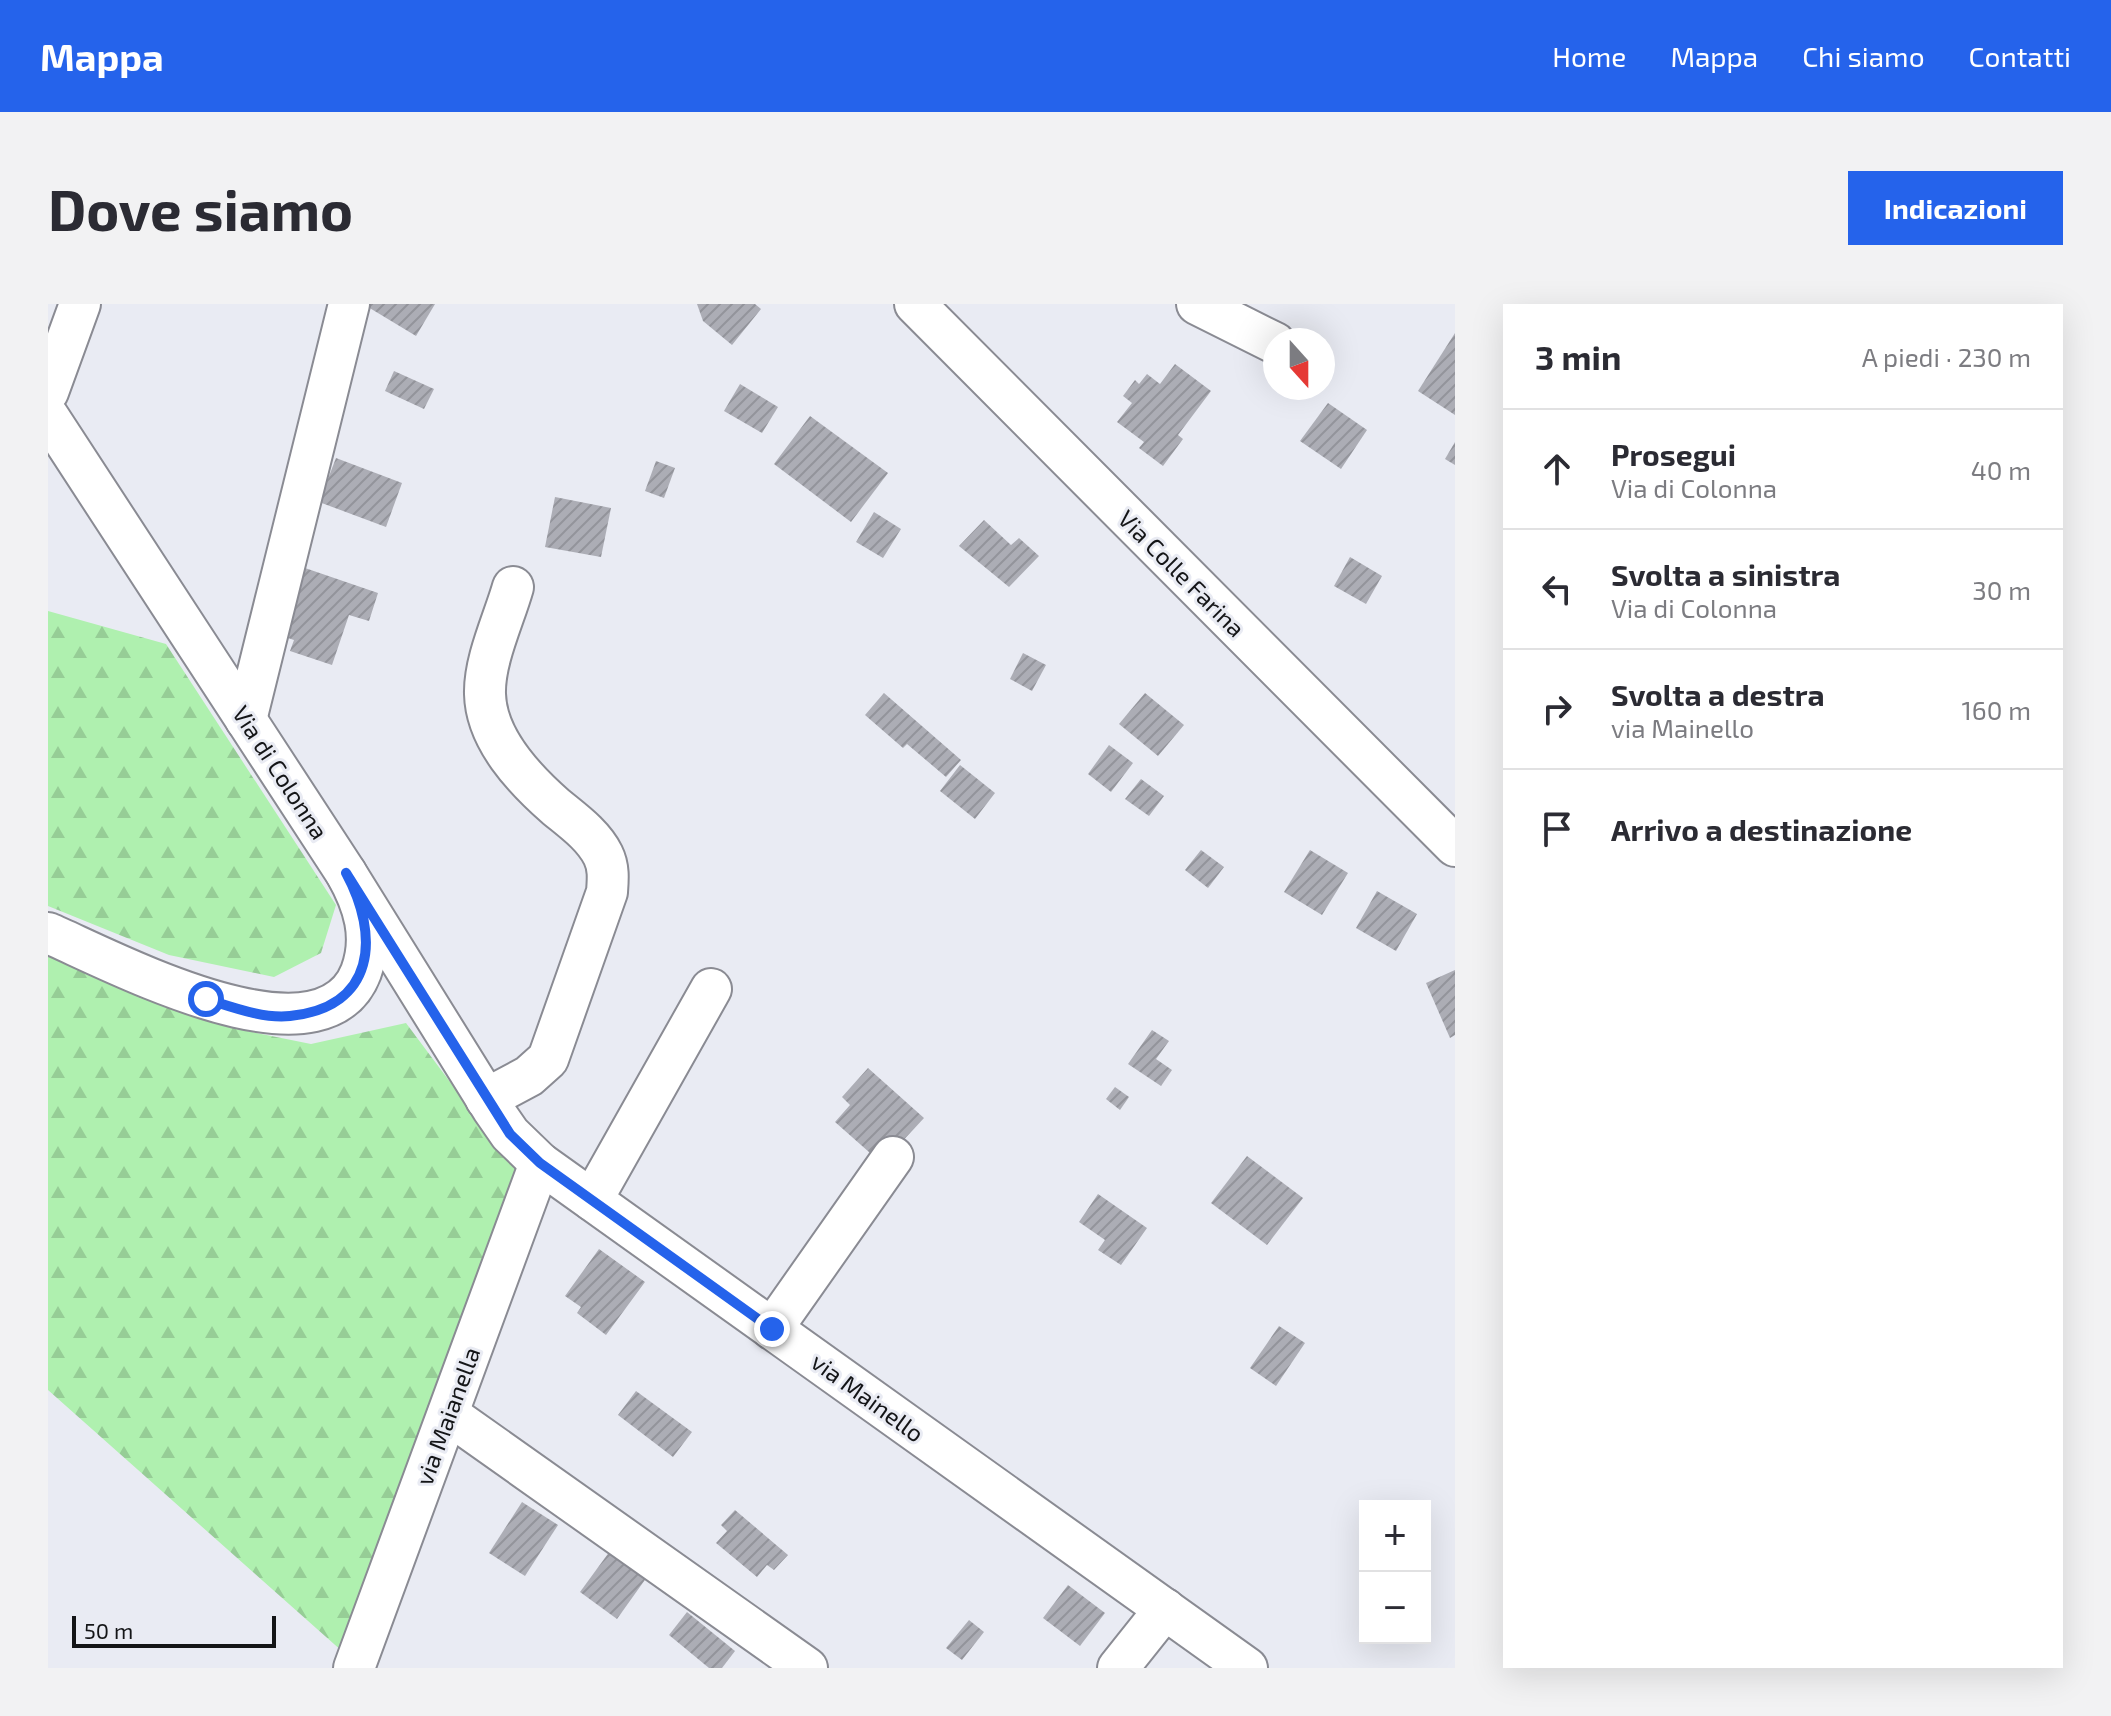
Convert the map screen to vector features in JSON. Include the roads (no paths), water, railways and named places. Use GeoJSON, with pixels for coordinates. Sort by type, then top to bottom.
{"type":"FeatureCollection","features":[{"type":"Feature","properties":{"kind":"street"},"geometry":{"type":"LineString","coordinates":[[48,392],[80,304]]}},
{"type":"Feature","properties":{"kind":"street"},"geometry":{"type":"LineString","coordinates":[[246,720],[349,304]]}},
{"type":"Feature","properties":{"kind":"street","name":"Via Colle Farina"},"geometry":{"type":"LineString","coordinates":[[915,304],[1453,840]]}},
{"type":"Feature","properties":{"kind":"street"},"geometry":{"type":"LineString","coordinates":[[1197,304],[1263,337]]}},
{"type":"Feature","properties":{"kind":"street","name":"Via di Colonna"},"geometry":{"type":"LineString","coordinates":[[48,416],[346,873],[357,893],[368,936],[367,956],[349,992],[315,1011],[288,1016],[241,1010],[206,999],[48,933]]}},
{"type":"Feature","properties":{"kind":"street"},"geometry":{"type":"LineString","coordinates":[[486,1099],[529,1076],[548,1059],[607,892],[608,875],[604,857],[593,840],[516,765],[498,738],[487,708],[485,680],[513,587]]}},
{"type":"Feature","properties":{"kind":"street","name":"via Mainello"},"geometry":{"type":"LineString","coordinates":[[346,873],[486,1099],[510,1134],[540,1163],[1247,1668]]}},
{"type":"Feature","properties":{"kind":"street"},"geometry":{"type":"LineString","coordinates":[[592,1200],[711,989]]}},
{"type":"Feature","properties":{"kind":"street"},"geometry":{"type":"LineString","coordinates":[[772,1329],[893,1157]]}},
{"type":"Feature","properties":{"kind":"street","name":"via Maianella"},"geometry":{"type":"LineString","coordinates":[[354,1668],[540,1163]]}},
{"type":"Feature","properties":{"kind":"street"},"geometry":{"type":"LineString","coordinates":[[448,1414],[807,1668]]}},
{"type":"Feature","properties":{"kind":"street"},"geometry":{"type":"LineString","coordinates":[[1118,1668],[1165,1609]]}}]}
